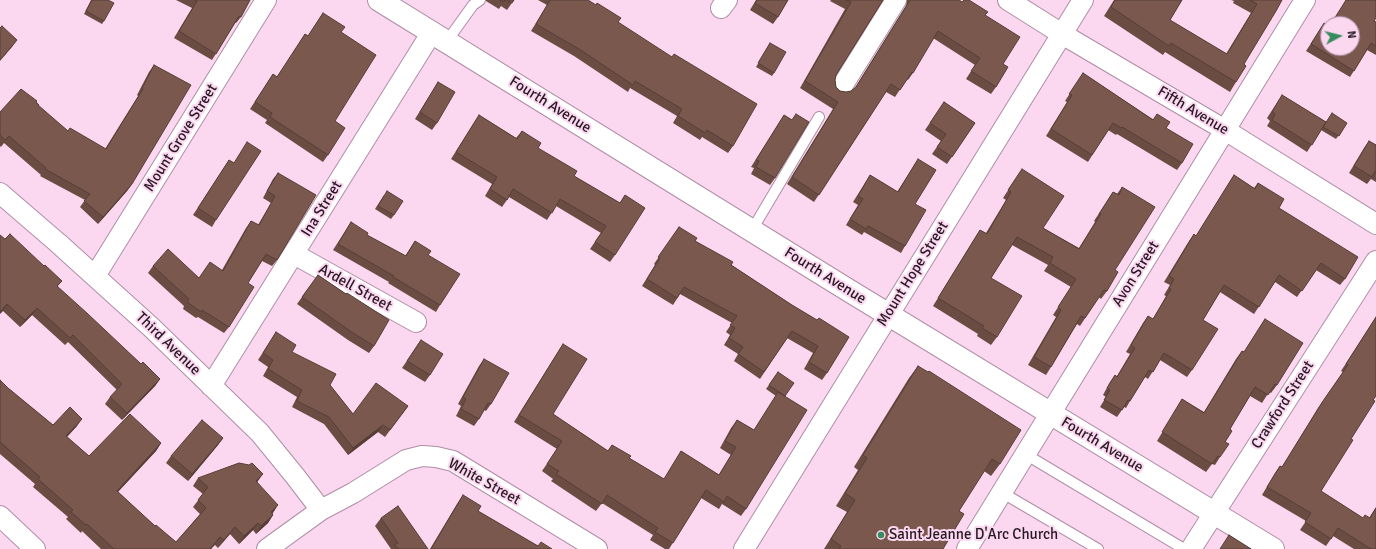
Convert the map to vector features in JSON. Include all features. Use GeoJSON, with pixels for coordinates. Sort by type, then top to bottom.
{"type":"FeatureCollection","features":[{"type":"Feature","properties":{"kind":"street","name":"Mount Grove Street"},"geometry":{"type":"LineString","coordinates":[[95,276],[266,0]]}},
{"type":"Feature","properties":{"kind":"street","name":"Fourth Avenue"},"geometry":{"type":"LineString","coordinates":[[379,0],[888,315],[1273,549]]}},
{"type":"Feature","properties":{"kind":"street"},"geometry":{"type":"LineString","coordinates":[[841,88],[896,0]]}},
{"type":"Feature","properties":{"kind":"street","name":"Fifth Avenue"},"geometry":{"type":"LineString","coordinates":[[1008,0],[1062,34],[1225,130],[1376,224]]}},
{"type":"Feature","properties":{"kind":"street","name":"Mount Hope Street"},"geometry":{"type":"LineString","coordinates":[[744,549],[1083,0]]}},
{"type":"Feature","properties":{"kind":"street","name":"Avon Street"},"geometry":{"type":"LineString","coordinates":[[967,549],[1024,454],[1305,0]]}},
{"type":"Feature","properties":{"kind":"street","name":"Ina Street"},"geometry":{"type":"LineString","coordinates":[[211,386],[294,254],[439,37]]}},
{"type":"Feature","properties":{"kind":"street","name":"Third Avenue"},"geometry":{"type":"LineString","coordinates":[[0,193],[152,328],[260,433],[321,510]]}},
{"type":"Feature","properties":{"kind":"street","name":"Ardell Street"},"geometry":{"type":"LineString","coordinates":[[294,254],[416,322]]}},
{"type":"Feature","properties":{"kind":"street","name":"Crawford Street"},"geometry":{"type":"LineString","coordinates":[[1192,549],[1376,261]]}},
{"type":"Feature","properties":{"kind":"street","name":"White Street"},"geometry":{"type":"LineString","coordinates":[[266,549],[321,510],[353,493],[406,460],[422,456],[436,457],[453,461],[597,549]]}},
{"type":"Feature","properties":{"kind":"street"},"geometry":{"type":"LineString","coordinates":[[0,516],[35,549]]}},
{"type":"Feature","properties":{"kind":"lane"},"geometry":{"type":"LineString","coordinates":[[439,37],[480,0]]}},
{"type":"Feature","properties":{"kind":"lane"},"geometry":{"type":"LineString","coordinates":[[752,230],[819,117]]}},
{"type":"Feature","properties":{"kind":"lane"},"geometry":{"type":"LineString","coordinates":[[1024,454],[1184,549]]}},
{"type":"Feature","properties":{"kind":"lane"},"geometry":{"type":"LineString","coordinates":[[1002,492],[1098,549]]}},
{"type":"Feature","properties":{"kind":"building"},"geometry":{"type":"Polygon","coordinates":[[[92,0],[108,0],[114,3],[104,21],[86,11],[92,0]]]}},
{"type":"Feature","properties":{"kind":"building"},"geometry":{"type":"Polygon","coordinates":[[[195,0],[250,0],[241,17],[239,16],[216,54],[179,31],[197,1],[195,0]]]}},
{"type":"Feature","properties":{"kind":"building"},"geometry":{"type":"Polygon","coordinates":[[[507,0],[514,0],[512,3],[507,0]]]}},
{"type":"Feature","properties":{"kind":"building"},"geometry":{"type":"Polygon","coordinates":[[[550,0],[588,0],[596,5],[597,3],[621,18],[618,22],[672,57],[674,54],[757,104],[733,146],[707,130],[705,133],[678,116],[682,109],[635,81],[633,85],[579,49],[536,24],[550,0]]]}},
{"type":"Feature","properties":{"kind":"building"},"geometry":{"type":"Polygon","coordinates":[[[757,0],[788,0],[778,17],[755,3],[757,0]]]}},
{"type":"Feature","properties":{"kind":"building"},"geometry":{"type":"Polygon","coordinates":[[[846,0],[883,0],[836,75],[836,87],[840,91],[851,91],[856,87],[910,0],[959,0],[962,2],[964,0],[969,0],[988,12],[985,15],[1020,37],[1003,64],[1008,67],[996,87],[971,71],[980,58],[938,31],[913,73],[912,72],[900,90],[891,84],[819,195],[792,177],[838,102],[805,81],[851,2],[846,0]]]}},
{"type":"Feature","properties":{"kind":"building"},"geometry":{"type":"Polygon","coordinates":[[[1115,0],[1182,0],[1170,20],[1227,54],[1257,4],[1250,0],[1282,0],[1244,64],[1246,66],[1236,82],[1171,43],[1169,46],[1111,7],[1115,0]]]}},
{"type":"Feature","properties":{"kind":"building"},"geometry":{"type":"Polygon","coordinates":[[[1346,0],[1376,0],[1376,18],[1374,21],[1376,22],[1376,46],[1371,43],[1354,71],[1330,56],[1360,56],[1360,16],[1336,16],[1346,0]]]}},
{"type":"Feature","properties":{"kind":"building"},"geometry":{"type":"Polygon","coordinates":[[[323,13],[345,27],[341,32],[376,55],[335,121],[345,128],[328,155],[270,117],[272,113],[255,102],[273,74],[277,77],[305,34],[308,36],[323,13]]]}},
{"type":"Feature","properties":{"kind":"building"},"geometry":{"type":"Polygon","coordinates":[[[2,26],[17,40],[0,60],[0,28],[2,26]]]}},
{"type":"Feature","properties":{"kind":"building"},"geometry":{"type":"Polygon","coordinates":[[[1320,29],[1320,50],[1311,44],[1320,29]]]}},
{"type":"Feature","properties":{"kind":"building"},"geometry":{"type":"Polygon","coordinates":[[[770,43],[786,52],[774,73],[758,63],[770,43]]]}},
{"type":"Feature","properties":{"kind":"building"},"geometry":{"type":"Polygon","coordinates":[[[154,65],[191,85],[132,184],[103,217],[84,201],[90,194],[45,169],[46,168],[9,136],[5,140],[0,135],[0,112],[21,89],[37,101],[36,102],[38,105],[68,131],[70,128],[106,149],[143,89],[142,88],[154,65]]]}},
{"type":"Feature","properties":{"kind":"building"},"geometry":{"type":"Polygon","coordinates":[[[1083,73],[1153,120],[1157,114],[1170,122],[1166,128],[1193,144],[1182,163],[1113,123],[1092,155],[1051,129],[1072,95],[1069,94],[1083,73]]]}},
{"type":"Feature","properties":{"kind":"building"},"geometry":{"type":"Polygon","coordinates":[[[438,82],[455,92],[437,123],[420,112],[438,82]]]}},
{"type":"Feature","properties":{"kind":"building"},"geometry":{"type":"Polygon","coordinates":[[[1282,95],[1326,122],[1312,145],[1272,120],[1275,114],[1272,112],[1282,95]]]}},
{"type":"Feature","properties":{"kind":"building"},"geometry":{"type":"Polygon","coordinates":[[[944,102],[975,123],[952,157],[937,147],[946,134],[930,123],[944,102]]]}},
{"type":"Feature","properties":{"kind":"building"},"geometry":{"type":"Polygon","coordinates":[[[1332,113],[1347,123],[1339,136],[1323,127],[1332,113]]]}},
{"type":"Feature","properties":{"kind":"building"},"geometry":{"type":"Polygon","coordinates":[[[796,114],[809,122],[775,178],[756,167],[759,161],[756,160],[784,115],[792,120],[796,114]]]}},
{"type":"Feature","properties":{"kind":"building"},"geometry":{"type":"Polygon","coordinates":[[[479,115],[517,139],[522,131],[541,143],[538,148],[577,171],[574,176],[620,203],[625,195],[645,208],[615,255],[595,242],[606,226],[560,199],[552,213],[513,189],[507,200],[490,189],[497,177],[456,152],[479,115]]]}},
{"type":"Feature","properties":{"kind":"building"},"geometry":{"type":"Polygon","coordinates":[[[1369,141],[1376,145],[1376,172],[1375,171],[1372,177],[1354,166],[1369,141]]]}},
{"type":"Feature","properties":{"kind":"building"},"geometry":{"type":"Polygon","coordinates":[[[247,142],[261,151],[216,220],[198,208],[229,160],[234,163],[247,142]]]}},
{"type":"Feature","properties":{"kind":"building"},"geometry":{"type":"Polygon","coordinates":[[[918,159],[936,170],[915,204],[926,210],[905,246],[868,226],[866,229],[850,219],[863,199],[858,196],[870,175],[898,192],[918,159]]]}},
{"type":"Feature","properties":{"kind":"building"},"geometry":{"type":"Polygon","coordinates":[[[1022,169],[1064,196],[1043,228],[1079,249],[1113,192],[1119,195],[1122,187],[1155,207],[1115,270],[1118,272],[1107,291],[1104,290],[1085,318],[1081,316],[1051,367],[1034,357],[1061,310],[1058,307],[1076,279],[1050,263],[1053,257],[1017,237],[991,278],[1022,296],[997,337],[982,328],[984,326],[938,298],[980,230],[987,234],[1011,192],[1008,190],[1022,169]]]}},
{"type":"Feature","properties":{"kind":"building"},"geometry":{"type":"Polygon","coordinates":[[[278,173],[316,195],[277,260],[266,254],[248,283],[254,287],[229,327],[202,310],[201,312],[187,302],[189,299],[153,266],[168,249],[199,278],[210,262],[223,271],[251,221],[259,225],[275,196],[267,191],[278,173]]]}},
{"type":"Feature","properties":{"kind":"building"},"geometry":{"type":"Polygon","coordinates":[[[1234,175],[1255,189],[1258,183],[1284,199],[1279,208],[1358,257],[1345,279],[1321,263],[1302,291],[1279,275],[1259,307],[1224,285],[1203,320],[1218,329],[1192,370],[1164,353],[1153,372],[1149,370],[1130,401],[1128,400],[1122,410],[1104,400],[1110,390],[1107,388],[1115,375],[1117,377],[1135,348],[1131,345],[1148,316],[1153,319],[1171,289],[1169,288],[1174,279],[1169,276],[1194,234],[1196,236],[1234,175]]]}},
{"type":"Feature","properties":{"kind":"building"},"geometry":{"type":"Polygon","coordinates":[[[387,191],[403,201],[394,215],[378,206],[387,191]]]}},
{"type":"Feature","properties":{"kind":"building"},"geometry":{"type":"Polygon","coordinates":[[[351,222],[368,233],[367,235],[406,256],[415,241],[431,251],[428,255],[460,274],[440,305],[393,277],[394,276],[338,244],[351,222]]]}},
{"type":"Feature","properties":{"kind":"building"},"geometry":{"type":"Polygon","coordinates":[[[679,227],[697,238],[695,241],[733,262],[731,265],[792,305],[817,320],[819,318],[849,337],[827,373],[809,362],[818,346],[792,331],[764,372],[738,354],[743,347],[729,338],[735,328],[730,325],[737,316],[684,287],[677,298],[647,279],[660,258],[658,257],[679,227]]]}},
{"type":"Feature","properties":{"kind":"building"},"geometry":{"type":"Polygon","coordinates":[[[10,234],[62,281],[57,286],[141,364],[143,362],[160,379],[127,413],[110,397],[122,384],[73,335],[70,338],[37,308],[25,320],[7,304],[0,312],[0,235],[5,239],[10,234]]]}},
{"type":"Feature","properties":{"kind":"building"},"geometry":{"type":"Polygon","coordinates":[[[318,275],[389,320],[374,346],[302,297],[318,275]]]}},
{"type":"Feature","properties":{"kind":"building"},"geometry":{"type":"Polygon","coordinates":[[[1376,317],[1376,396],[1373,400],[1375,401],[1351,439],[1353,440],[1321,491],[1363,518],[1365,515],[1370,518],[1376,508],[1376,549],[1371,549],[1338,528],[1331,539],[1305,522],[1311,513],[1267,487],[1280,466],[1282,467],[1323,401],[1348,365],[1346,364],[1376,317]]]}},
{"type":"Feature","properties":{"kind":"building"},"geometry":{"type":"Polygon","coordinates":[[[1265,319],[1303,343],[1277,385],[1275,384],[1268,395],[1255,387],[1230,429],[1232,431],[1225,442],[1229,444],[1220,457],[1218,456],[1212,464],[1162,432],[1182,399],[1204,413],[1242,351],[1244,352],[1265,319]]]}},
{"type":"Feature","properties":{"kind":"building"},"geometry":{"type":"Polygon","coordinates":[[[276,332],[296,345],[292,352],[336,374],[330,385],[353,414],[376,383],[408,406],[390,430],[383,425],[353,448],[329,417],[297,401],[302,390],[268,369],[273,360],[263,353],[276,332]]]}},
{"type":"Feature","properties":{"kind":"building"},"geometry":{"type":"Polygon","coordinates":[[[421,340],[443,354],[430,375],[407,361],[421,340]]]}},
{"type":"Feature","properties":{"kind":"building"},"geometry":{"type":"Polygon","coordinates":[[[563,344],[587,359],[553,414],[608,451],[612,445],[631,456],[629,458],[664,479],[681,451],[719,475],[736,447],[725,441],[737,420],[754,430],[778,392],[807,410],[746,509],[727,496],[724,502],[706,490],[673,543],[655,532],[658,528],[607,495],[602,504],[556,474],[559,471],[547,464],[562,441],[519,415],[563,344]]]}},
{"type":"Feature","properties":{"kind":"building"},"geometry":{"type":"Polygon","coordinates":[[[484,359],[509,373],[491,404],[488,403],[479,419],[461,409],[466,399],[463,397],[484,359]]]}},
{"type":"Feature","properties":{"kind":"building"},"geometry":{"type":"Polygon","coordinates":[[[918,366],[928,372],[929,371],[1021,430],[1000,464],[992,459],[959,511],[964,514],[943,549],[839,549],[841,546],[831,539],[855,500],[845,493],[867,458],[863,455],[918,366]]]}},
{"type":"Feature","properties":{"kind":"building"},"geometry":{"type":"Polygon","coordinates":[[[778,372],[794,383],[785,396],[769,385],[778,372]]]}},
{"type":"Feature","properties":{"kind":"building"},"geometry":{"type":"Polygon","coordinates":[[[0,380],[53,425],[70,407],[82,419],[66,436],[89,456],[130,414],[161,443],[117,491],[155,526],[156,525],[176,542],[206,508],[198,500],[208,487],[198,478],[239,463],[249,465],[252,463],[263,474],[256,481],[278,505],[271,512],[273,515],[261,526],[258,523],[244,536],[235,527],[224,540],[220,537],[210,549],[114,549],[87,524],[86,525],[71,512],[73,510],[38,479],[40,477],[0,442],[0,380]]]}},
{"type":"Feature","properties":{"kind":"building"},"geometry":{"type":"Polygon","coordinates":[[[202,420],[223,438],[192,474],[171,456],[202,420]]]}},
{"type":"Feature","properties":{"kind":"building"},"geometry":{"type":"Polygon","coordinates":[[[463,495],[481,506],[478,511],[538,546],[541,542],[552,549],[431,549],[463,495]]]}},
{"type":"Feature","properties":{"kind":"building"},"geometry":{"type":"Polygon","coordinates":[[[398,506],[428,549],[399,549],[394,545],[398,543],[381,518],[398,506]]]}},
{"type":"Feature","properties":{"kind":"building"},"geometry":{"type":"Polygon","coordinates":[[[1229,535],[1251,549],[1220,549],[1229,535]]]}},
{"type":"Feature","properties":{"kind":"place","name":"Saint Jeanne D'Arc Church"},"geometry":{"type":"Point","coordinates":[881,535]}}]}
